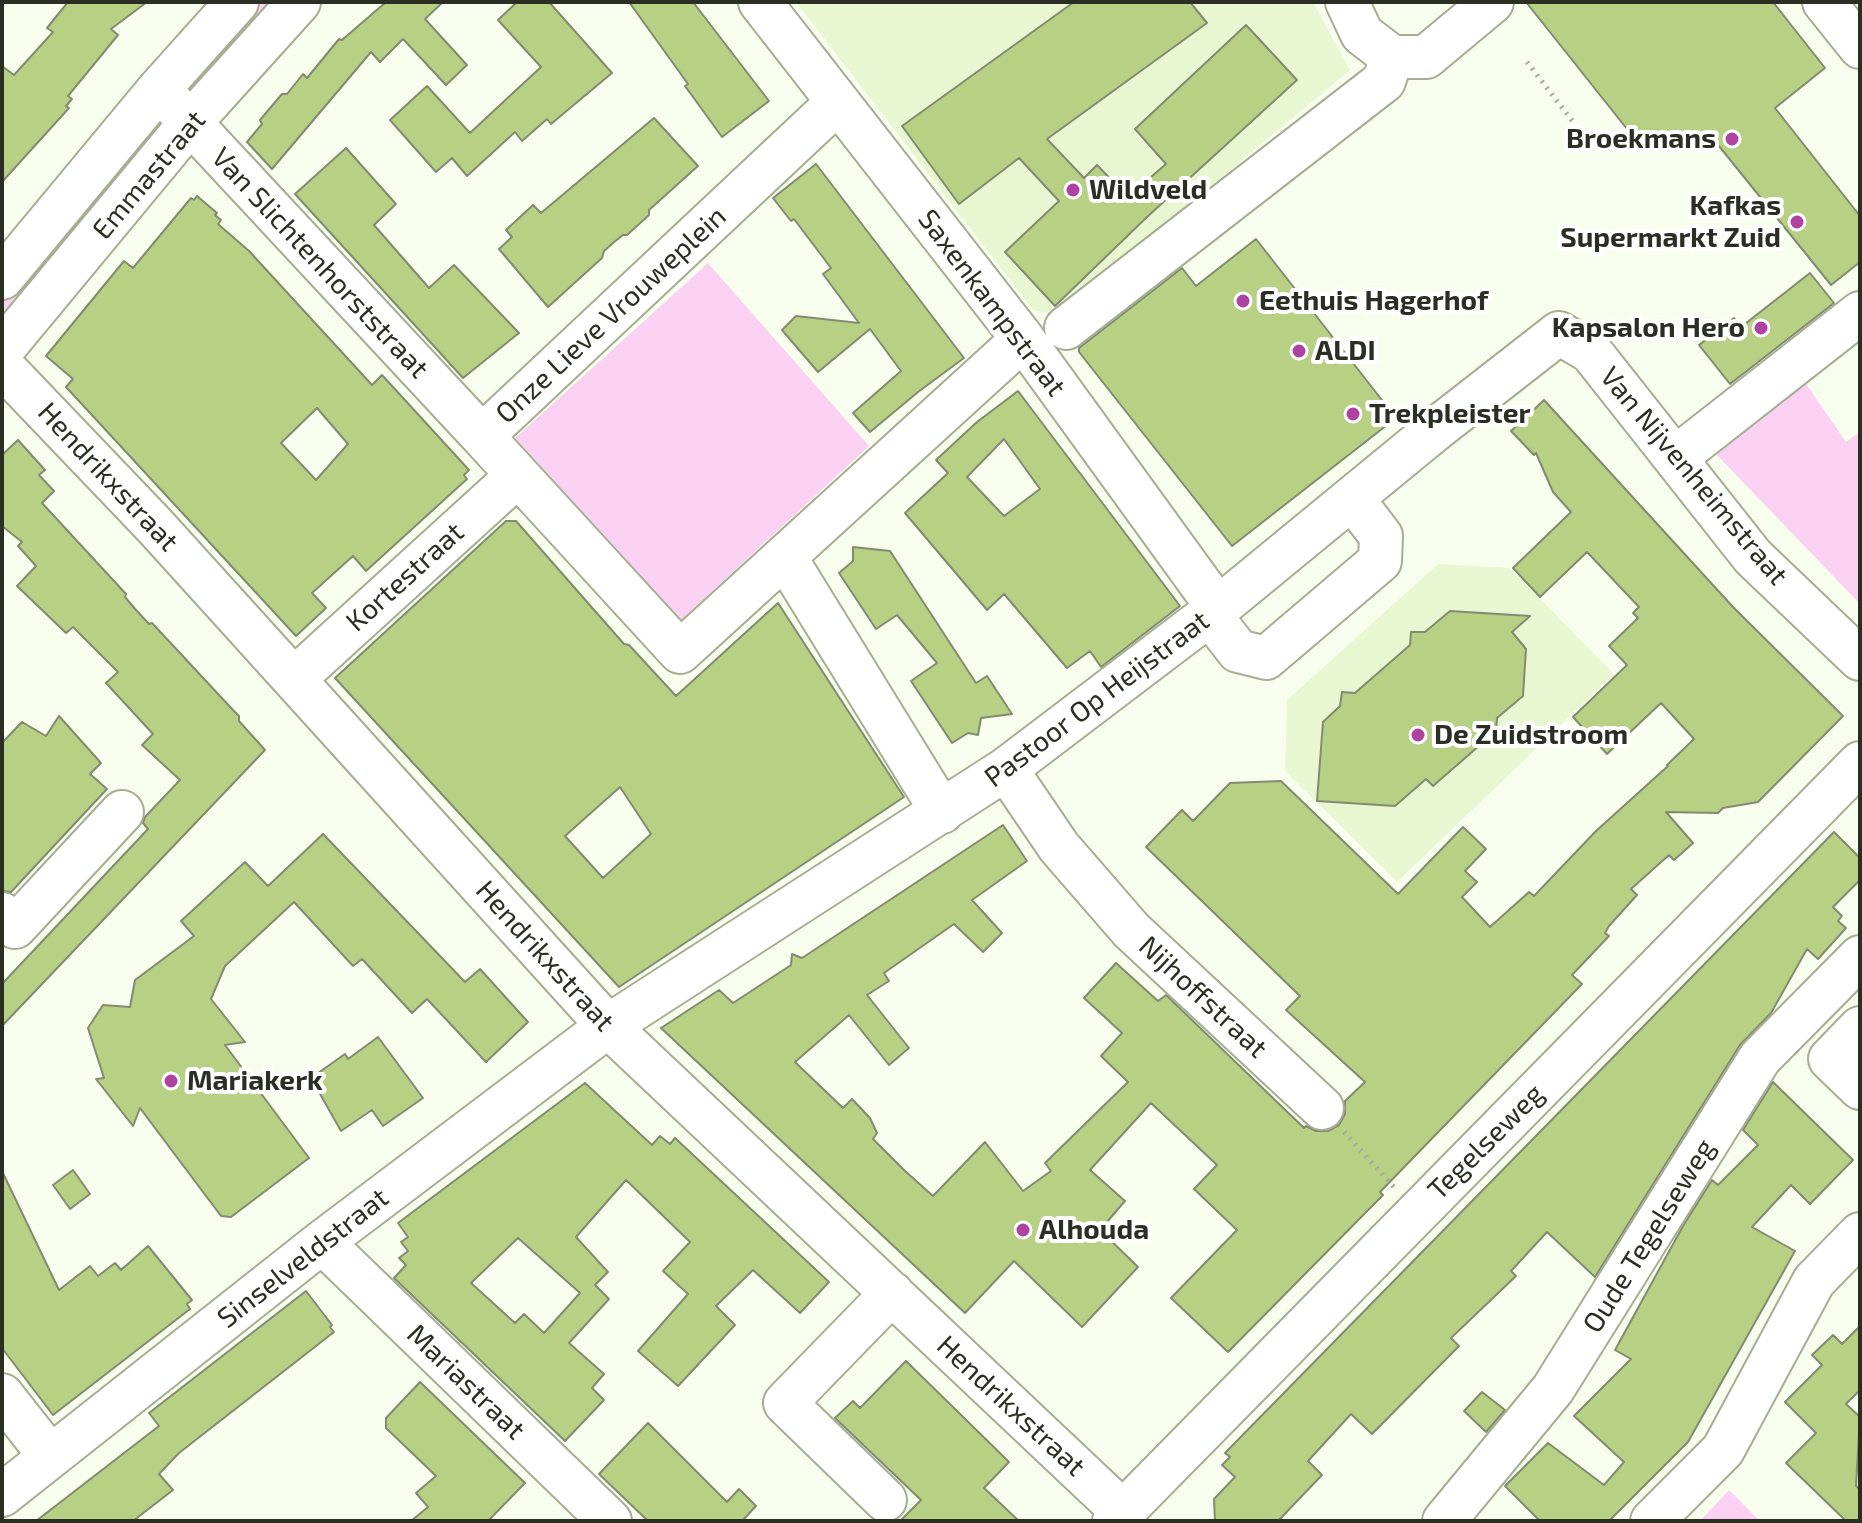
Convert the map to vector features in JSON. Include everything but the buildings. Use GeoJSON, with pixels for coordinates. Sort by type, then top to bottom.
{"type":"FeatureCollection","features":[{"type":"Feature","properties":{"kind":"street","name":"Emmastraat"},"geometry":{"type":"LineString","coordinates":[[2,278],[159,89],[237,2]]}},
{"type":"Feature","properties":{"kind":"street","name":"Emmastraat"},"geometry":{"type":"LineString","coordinates":[[2,350],[190,123],[299,2]]}},
{"type":"Feature","properties":{"kind":"street","name":"Saxenkampstraat"},"geometry":{"type":"LineString","coordinates":[[760,2],[1023,339],[1238,651],[1266,658],[1380,561],[1381,536],[1352,498]]}},
{"type":"Feature","properties":{"kind":"street"},"geometry":{"type":"LineString","coordinates":[[1347,2],[1362,34],[1392,57],[1426,57],[1492,2]]}},
{"type":"Feature","properties":{"kind":"street"},"geometry":{"type":"LineString","coordinates":[[1824,2],[1860,47]]}},
{"type":"Feature","properties":{"kind":"street"},"geometry":{"type":"LineString","coordinates":[[1066,328],[1384,81],[1392,57]]}},
{"type":"Feature","properties":{"kind":"street","name":"Van Slichtenhorststraat"},"geometry":{"type":"LineString","coordinates":[[159,89],[482,436]]}},
{"type":"Feature","properties":{"kind":"street","name":"Onze Lieve Vrouweplein"},"geometry":{"type":"LineString","coordinates":[[838,102],[482,436],[680,652],[1023,339]]}},
{"type":"Feature","properties":{"kind":"street"},"geometry":{"type":"LineString","coordinates":[[1675,458],[1860,313]]}},
{"type":"Feature","properties":{"kind":"street","name":"Van Nijvenheimstraat"},"geometry":{"type":"LineString","coordinates":[[1559,333],[1591,352],[1753,557],[1860,659]]}},
{"type":"Feature","properties":{"kind":"street","name":"Pastoor Op Heijstraat"},"geometry":{"type":"LineString","coordinates":[[608,1026],[1006,769],[1214,612],[1559,333]]}},
{"type":"Feature","properties":{"kind":"street","name":"Hendrikxstraat"},"geometry":{"type":"LineString","coordinates":[[2,366],[155,526],[608,1026],[892,1293],[1118,1516]]}},
{"type":"Feature","properties":{"kind":"street","name":"Kortestraat"},"geometry":{"type":"LineString","coordinates":[[294,679],[517,476]]}},
{"type":"Feature","properties":{"kind":"street"},"geometry":{"type":"LineString","coordinates":[[785,557],[942,812]]}},
{"type":"Feature","properties":{"kind":"street","name":"Tegelseweg"},"geometry":{"type":"LineString","coordinates":[[1118,1516],[1860,763]]}},
{"type":"Feature","properties":{"kind":"street","name":"Nijhoffstraat"},"geometry":{"type":"LineString","coordinates":[[1006,769],[1059,847],[1131,930],[1322,1108]]}},
{"type":"Feature","properties":{"kind":"street"},"geometry":{"type":"LineString","coordinates":[[2,914],[15,927],[122,812]]}},
{"type":"Feature","properties":{"kind":"street","name":"Oude Tegelseweg"},"geometry":{"type":"LineString","coordinates":[[1444,1521],[1553,1389],[1760,1058],[1859,961]]}},
{"type":"Feature","properties":{"kind":"street","name":"Sinselveldstraat"},"geometry":{"type":"LineString","coordinates":[[2,1495],[322,1242],[608,1026]]}},
{"type":"Feature","properties":{"kind":"street"},"geometry":{"type":"LineString","coordinates":[[1860,1028],[1830,1059],[1860,1088]]}},
{"type":"Feature","properties":{"kind":"street"},"geometry":{"type":"LineString","coordinates":[[1652,1521],[1723,1450],[1814,1281],[1860,1234]]}},
{"type":"Feature","properties":{"kind":"street","name":"Mariastraat"},"geometry":{"type":"LineString","coordinates":[[322,1242],[610,1521]]}},
{"type":"Feature","properties":{"kind":"street"},"geometry":{"type":"LineString","coordinates":[[885,1500],[785,1403],[892,1293]]}},
{"type":"Feature","properties":{"kind":"street"},"geometry":{"type":"LineString","coordinates":[[2,1395],[50,1456]]}},
{"type":"Feature","properties":{"kind":"path"},"geometry":{"type":"LineString","coordinates":[[1527,62],[1574,123]]}},
{"type":"Feature","properties":{"kind":"path"},"geometry":{"type":"LineString","coordinates":[[1322,1108],[1417,1211]]}},
{"type":"Feature","properties":{"kind":"shaded area"},"geometry":{"type":"Polygon","coordinates":[[[251,2],[269,2],[277,10],[198,100],[181,83],[251,2]]]}},
{"type":"Feature","properties":{"kind":"shaded area","name":"Wildveld"},"geometry":{"type":"Polygon","coordinates":[[[796,2],[1313,2],[1350,70],[1057,315],[1033,310],[796,2]]]}},
{"type":"Feature","properties":{"kind":"shaded area"},"geometry":{"type":"Polygon","coordinates":[[[138,129],[157,147],[14,319],[2,307],[2,297],[138,129]]]}},
{"type":"Feature","properties":{"kind":"shaded area"},"geometry":{"type":"Polygon","coordinates":[[[708,263],[869,446],[681,620],[515,438],[708,263]]]}},
{"type":"Feature","properties":{"kind":"shaded area"},"geometry":{"type":"Polygon","coordinates":[[[1800,375],[1846,442],[1860,432],[1860,604],[1715,453],[1800,375]]]}},
{"type":"Feature","properties":{"kind":"shaded area","name":"De Zuidstroom"},"geometry":{"type":"Polygon","coordinates":[[[1438,564],[1510,568],[1614,674],[1397,882],[1285,771],[1287,700],[1438,564]]]}},
{"type":"Feature","properties":{"kind":"shaded area"},"geometry":{"type":"Polygon","coordinates":[[[1729,1490],[1760,1521],[1700,1521],[1729,1490]]]}},
{"type":"Feature","properties":{"kind":"place","name":"Broekmans"},"geometry":{"type":"Point","coordinates":[1732,139]}},
{"type":"Feature","properties":{"kind":"place","name":"Wildveld"},"geometry":{"type":"Point","coordinates":[1073,190]}},
{"type":"Feature","properties":{"kind":"place","name":"Kafkas Supermarkt Zuid"},"geometry":{"type":"Point","coordinates":[1797,222]}},
{"type":"Feature","properties":{"kind":"place","name":"Eethuis Hagerhof"},"geometry":{"type":"Point","coordinates":[1243,301]}},
{"type":"Feature","properties":{"kind":"place","name":"Kapsalon Hero"},"geometry":{"type":"Point","coordinates":[1761,328]}},
{"type":"Feature","properties":{"kind":"place","name":"ALDI"},"geometry":{"type":"Point","coordinates":[1299,351]}},
{"type":"Feature","properties":{"kind":"place","name":"Trekpleister"},"geometry":{"type":"Point","coordinates":[1353,414]}},
{"type":"Feature","properties":{"kind":"place","name":"De Zuidstroom"},"geometry":{"type":"Point","coordinates":[1418,735]}},
{"type":"Feature","properties":{"kind":"place","name":"Mariakerk"},"geometry":{"type":"Point","coordinates":[171,1081]}},
{"type":"Feature","properties":{"kind":"place","name":"Alhouda"},"geometry":{"type":"Point","coordinates":[1023,1230]}}]}
